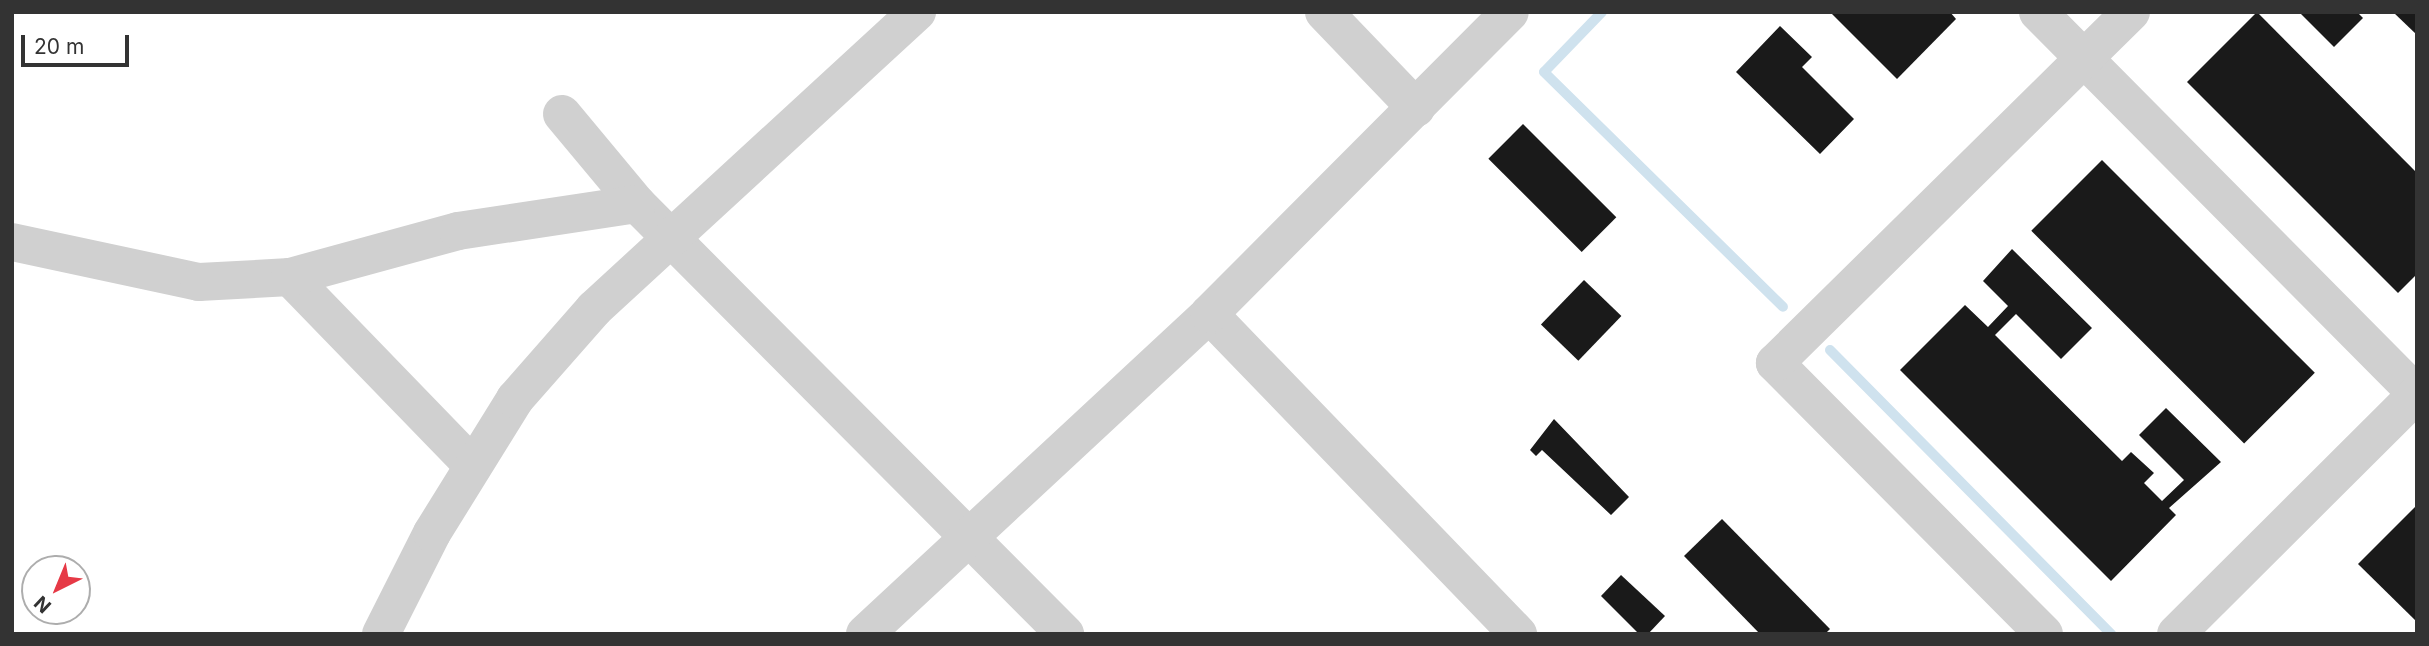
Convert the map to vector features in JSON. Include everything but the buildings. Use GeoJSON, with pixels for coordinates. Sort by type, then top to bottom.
{"type":"FeatureCollection","features":[{"type":"Feature","properties":{"kind":"street"},"geometry":{"type":"LineString","coordinates":[[381,634],[472,466],[515,399],[594,309],[672,234],[917,12]]}},
{"type":"Feature","properties":{"kind":"street"},"geometry":{"type":"LineString","coordinates":[[1324,12],[1416,108]]}},
{"type":"Feature","properties":{"kind":"street"},"geometry":{"type":"LineString","coordinates":[[865,634],[968,535],[1209,314],[1510,12]]}},
{"type":"Feature","properties":{"kind":"street"},"geometry":{"type":"LineString","coordinates":[[2038,12],[2417,394],[2176,634]]}},
{"type":"Feature","properties":{"kind":"street"},"geometry":{"type":"LineString","coordinates":[[2045,634],[1775,363],[2131,12]]}},
{"type":"Feature","properties":{"kind":"street"},"geometry":{"type":"LineString","coordinates":[[562,114],[637,204],[672,234],[1065,634]]}},
{"type":"Feature","properties":{"kind":"street"},"geometry":{"type":"LineString","coordinates":[[12,242],[199,282],[290,277],[458,231],[637,204]]}},
{"type":"Feature","properties":{"kind":"street"},"geometry":{"type":"LineString","coordinates":[[290,277],[472,466]]}},
{"type":"Feature","properties":{"kind":"street"},"geometry":{"type":"LineString","coordinates":[[1209,314],[1518,634]]}},
{"type":"Feature","properties":{"kind":"waterway"},"geometry":{"type":"LineString","coordinates":[[1602,12],[1544,72],[1783,307]]}},
{"type":"Feature","properties":{"kind":"waterway"},"geometry":{"type":"LineString","coordinates":[[1830,350],[2111,634]]}}]}
